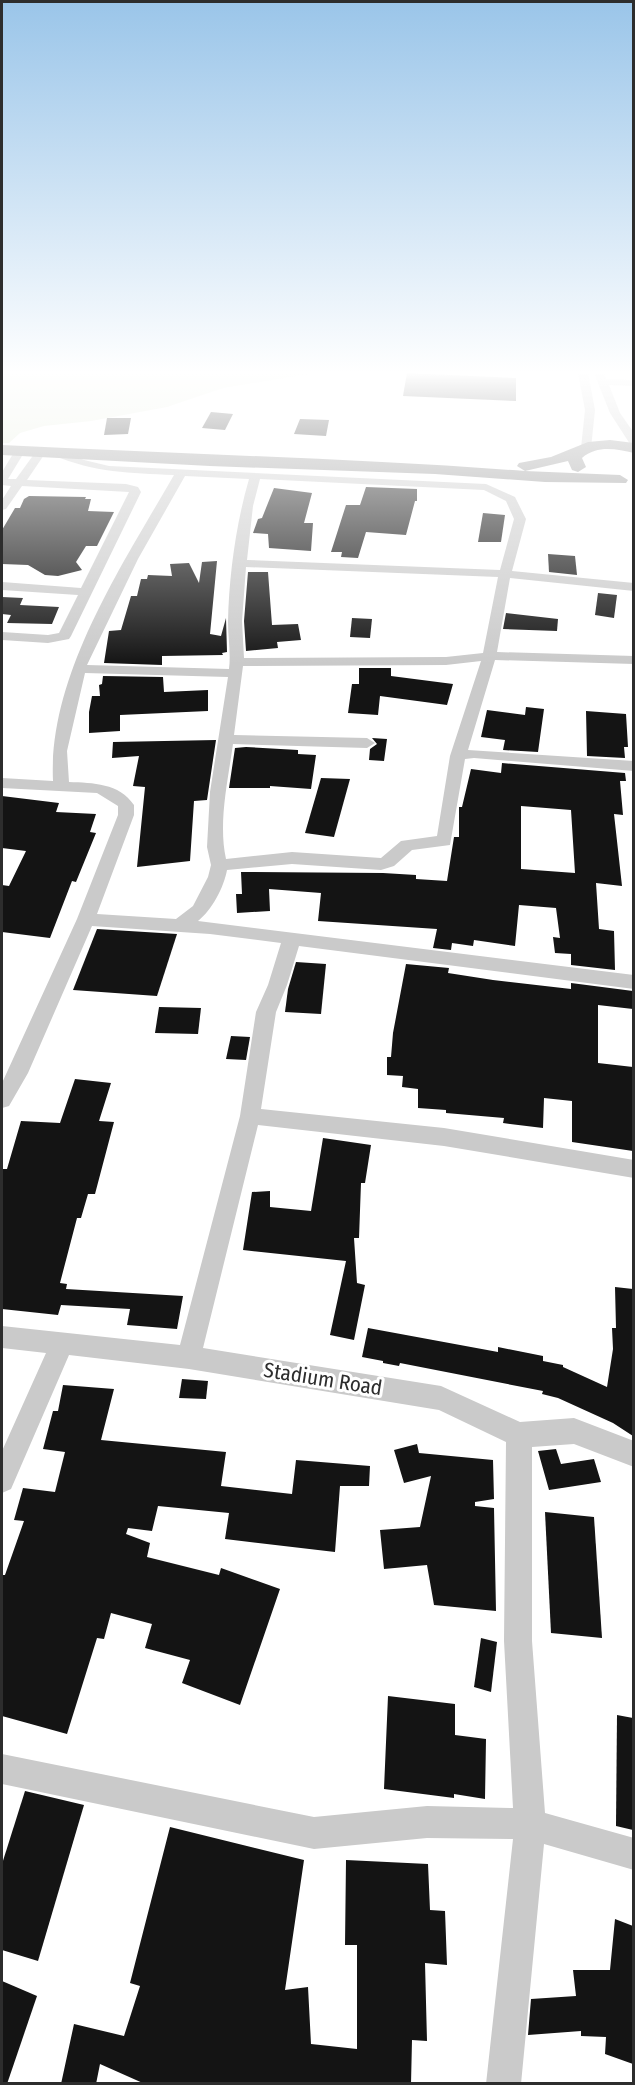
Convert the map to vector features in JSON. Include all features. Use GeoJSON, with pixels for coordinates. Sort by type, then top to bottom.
{"type":"FeatureCollection","features":[{"type":"Feature","properties":{"kind":"highway"},"geometry":{"type":"LineString","coordinates":[[453,470],[629,480]]}},
{"type":"Feature","properties":{"kind":"highway"},"geometry":{"type":"LineString","coordinates":[[582,470],[591,475],[629,480]]}},
{"type":"Feature","properties":{"kind":"street"},"geometry":{"type":"LineString","coordinates":[[2,507],[31,470]]}},
{"type":"Feature","properties":{"kind":"street"},"geometry":{"type":"LineString","coordinates":[[128,470],[486,487],[511,499],[520,519],[505,574],[489,656],[444,841],[416,842],[407,845],[388,862],[381,864],[292,858],[219,865]]}},
{"type":"Feature","properties":{"kind":"street"},"geometry":{"type":"LineString","coordinates":[[61,786],[59,750],[79,669],[132,559],[181,474]]}},
{"type":"Feature","properties":{"kind":"street"},"geometry":{"type":"LineString","coordinates":[[181,925],[200,910],[217,876],[219,865],[215,847],[225,739],[235,668],[235,621],[240,563],[247,506],[255,476]]}},
{"type":"Feature","properties":{"kind":"street"},"geometry":{"type":"LineString","coordinates":[[2,481],[134,489],[135,492],[64,636],[48,639],[2,636]]}},
{"type":"Feature","properties":{"kind":"street"},"geometry":{"type":"LineString","coordinates":[[240,563],[505,574],[633,587]]}},
{"type":"Feature","properties":{"kind":"street"},"geometry":{"type":"LineString","coordinates":[[2,586],[87,592]]}},
{"type":"Feature","properties":{"kind":"street"},"geometry":{"type":"LineString","coordinates":[[79,669],[235,668],[446,661],[489,656],[633,660]]}},
{"type":"Feature","properties":{"kind":"street"},"geometry":{"type":"LineString","coordinates":[[225,739],[367,743]]}},
{"type":"Feature","properties":{"kind":"street"},"geometry":{"type":"LineString","coordinates":[[465,750],[633,766]]}},
{"type":"Feature","properties":{"kind":"street"},"geometry":{"type":"LineString","coordinates":[[2,783],[100,788],[126,805],[126,815],[86,919],[18,1072],[2,1100]]}},
{"type":"Feature","properties":{"kind":"street"},"geometry":{"type":"LineString","coordinates":[[200,910],[210,928]]}},
{"type":"Feature","properties":{"kind":"street"},"geometry":{"type":"LineString","coordinates":[[86,919],[210,928],[633,982]]}},
{"type":"Feature","properties":{"kind":"street"},"geometry":{"type":"LineString","coordinates":[[189,1357],[250,1116],[266,1012],[273,1000],[275,987],[281,979],[292,938]]}},
{"type":"Feature","properties":{"kind":"street"},"geometry":{"type":"LineString","coordinates":[[250,1116],[444,1137],[633,1169]]}},
{"type":"Feature","properties":{"kind":"street","name":"Stadium Road"},"geometry":{"type":"LineString","coordinates":[[2,1337],[189,1357],[441,1398],[519,1435],[574,1431],[633,1454]]}},
{"type":"Feature","properties":{"kind":"street"},"geometry":{"type":"LineString","coordinates":[[2,1480],[62,1344]]}},
{"type":"Feature","properties":{"kind":"street"},"geometry":{"type":"LineString","coordinates":[[503,2084],[530,1824],[518,1641],[519,1435]]}},
{"type":"Feature","properties":{"kind":"street"},"geometry":{"type":"LineString","coordinates":[[2,1769],[314,1833],[426,1822],[530,1824],[633,1854]]}},
{"type":"Feature","properties":{"kind":"building"},"geometry":{"type":"Polygon","coordinates":[[[366,487],[417,489],[417,501],[415,501],[406,535],[366,532],[358,558],[341,557],[342,552],[331,552],[346,505],[360,505],[366,487]]]}},
{"type":"Feature","properties":{"kind":"building"},"geometry":{"type":"Polygon","coordinates":[[[274,488],[312,493],[304,523],[313,523],[311,551],[269,548],[268,534],[253,533],[258,519],[262,518],[274,488]]]}},
{"type":"Feature","properties":{"kind":"building"},"geometry":{"type":"Polygon","coordinates":[[[29,496],[86,497],[85,499],[91,499],[88,511],[114,512],[97,546],[86,546],[76,562],[82,570],[58,576],[45,575],[28,565],[2,564],[2,530],[15,508],[20,508],[24,499],[29,496]]]}},
{"type":"Feature","properties":{"kind":"building"},"geometry":{"type":"Polygon","coordinates":[[[483,513],[505,515],[501,542],[478,542],[483,513]]]}},
{"type":"Feature","properties":{"kind":"building"},"geometry":{"type":"Polygon","coordinates":[[[548,554],[575,556],[577,575],[549,572],[548,554]]]}},
{"type":"Feature","properties":{"kind":"building"},"geometry":{"type":"Polygon","coordinates":[[[217,561],[210,634],[221,636],[226,618],[227,652],[222,653],[223,655],[162,656],[162,665],[104,663],[109,631],[121,630],[131,596],[137,596],[141,579],[147,579],[148,575],[172,576],[170,564],[189,563],[199,583],[202,562],[217,561]]]}},
{"type":"Feature","properties":{"kind":"building"},"geometry":{"type":"Polygon","coordinates":[[[248,572],[268,572],[272,625],[298,624],[301,640],[277,642],[278,648],[246,651],[244,621],[248,572]]]}},
{"type":"Feature","properties":{"kind":"building"},"geometry":{"type":"Polygon","coordinates":[[[598,593],[617,595],[614,618],[595,615],[598,593]]]}},
{"type":"Feature","properties":{"kind":"building"},"geometry":{"type":"Polygon","coordinates":[[[2,597],[23,598],[20,605],[59,607],[52,624],[7,623],[11,615],[2,614],[2,597]]]}},
{"type":"Feature","properties":{"kind":"building"},"geometry":{"type":"Polygon","coordinates":[[[506,613],[558,619],[557,631],[503,629],[506,613]]]}},
{"type":"Feature","properties":{"kind":"building"},"geometry":{"type":"Polygon","coordinates":[[[352,618],[372,619],[370,638],[350,637],[352,618]]]}},
{"type":"Feature","properties":{"kind":"building"},"geometry":{"type":"Polygon","coordinates":[[[359,668],[391,668],[391,676],[453,684],[447,705],[380,696],[378,715],[348,713],[352,684],[359,684],[359,668]]]}},
{"type":"Feature","properties":{"kind":"building"},"geometry":{"type":"Polygon","coordinates":[[[103,676],[163,677],[164,692],[208,690],[208,711],[120,715],[120,731],[89,733],[92,696],[100,696],[99,685],[102,684],[103,676]]]}},
{"type":"Feature","properties":{"kind":"building"},"geometry":{"type":"Polygon","coordinates":[[[526,707],[544,709],[538,752],[503,750],[505,740],[481,737],[487,710],[525,715],[526,707]]]}},
{"type":"Feature","properties":{"kind":"building"},"geometry":{"type":"Polygon","coordinates":[[[586,711],[626,714],[628,747],[624,747],[625,758],[587,756],[586,711]]]}},
{"type":"Feature","properties":{"kind":"building"},"geometry":{"type":"Polygon","coordinates":[[[372,738],[387,739],[384,761],[369,760],[370,749],[377,744],[372,738]]]}},
{"type":"Feature","properties":{"kind":"building"},"geometry":{"type":"Polygon","coordinates":[[[216,740],[207,800],[194,801],[190,861],[137,867],[145,787],[133,786],[139,756],[112,758],[113,742],[216,740]]]}},
{"type":"Feature","properties":{"kind":"building"},"geometry":{"type":"Polygon","coordinates":[[[235,748],[298,750],[298,754],[316,755],[311,789],[270,786],[270,788],[229,788],[235,748]]]}},
{"type":"Feature","properties":{"kind":"building"},"geometry":{"type":"Polygon","coordinates":[[[502,763],[625,773],[626,781],[620,781],[623,815],[614,814],[622,886],[596,883],[599,929],[614,931],[615,970],[571,965],[571,954],[555,953],[553,937],[560,938],[556,908],[519,905],[515,946],[474,940],[473,946],[452,943],[451,950],[433,948],[437,929],[318,921],[321,893],[269,889],[270,911],[237,913],[236,894],[242,894],[241,872],[383,873],[416,875],[416,879],[447,881],[454,837],[459,837],[459,807],[462,807],[471,769],[501,773],[502,763]],[[521,806],[521,869],[575,873],[571,810],[521,806]]]}},
{"type":"Feature","properties":{"kind":"building"},"geometry":{"type":"Polygon","coordinates":[[[321,778],[350,779],[334,837],[305,833],[321,778]]]}},
{"type":"Feature","properties":{"kind":"building"},"geometry":{"type":"Polygon","coordinates":[[[2,796],[59,803],[56,812],[96,814],[90,832],[96,833],[76,882],[72,881],[50,938],[2,932],[2,885],[9,886],[26,851],[2,848],[2,796]]]}},
{"type":"Feature","properties":{"kind":"building"},"geometry":{"type":"Polygon","coordinates":[[[97,929],[177,934],[157,996],[73,990],[97,929]]]}},
{"type":"Feature","properties":{"kind":"building"},"geometry":{"type":"Polygon","coordinates":[[[296,962],[326,964],[321,1014],[285,1012],[288,989],[296,962]]]}},
{"type":"Feature","properties":{"kind":"building"},"geometry":{"type":"Polygon","coordinates":[[[406,964],[449,968],[448,973],[493,980],[571,989],[571,983],[633,991],[633,1009],[598,1005],[598,1063],[633,1067],[633,1151],[572,1142],[572,1101],[544,1098],[543,1128],[503,1123],[504,1118],[418,1108],[418,1089],[402,1087],[403,1076],[387,1075],[387,1057],[391,1057],[393,1033],[406,964]]]}},
{"type":"Feature","properties":{"kind":"building"},"geometry":{"type":"Polygon","coordinates":[[[159,1007],[201,1008],[198,1034],[155,1033],[159,1007]]]}},
{"type":"Feature","properties":{"kind":"building"},"geometry":{"type":"Polygon","coordinates":[[[231,1036],[250,1037],[246,1060],[226,1059],[231,1036]]]}},
{"type":"Feature","properties":{"kind":"building"},"geometry":{"type":"Polygon","coordinates":[[[75,1079],[111,1083],[99,1121],[114,1122],[95,1194],[88,1194],[81,1218],[77,1218],[60,1283],[67,1284],[66,1289],[183,1296],[177,1329],[127,1325],[130,1309],[61,1305],[58,1315],[2,1309],[2,1169],[7,1169],[21,1121],[60,1123],[75,1079]]]}},
{"type":"Feature","properties":{"kind":"building"},"geometry":{"type":"Polygon","coordinates":[[[323,1138],[371,1145],[365,1183],[361,1183],[359,1238],[354,1238],[357,1283],[365,1285],[354,1340],[330,1335],[346,1261],[243,1250],[252,1192],[270,1191],[270,1207],[311,1211],[323,1138]]]}},
{"type":"Feature","properties":{"kind":"building"},"geometry":{"type":"Polygon","coordinates":[[[615,1287],[633,1289],[633,1436],[613,1423],[558,1398],[542,1394],[543,1391],[400,1363],[399,1366],[383,1363],[383,1361],[362,1357],[368,1328],[498,1352],[498,1347],[543,1356],[543,1361],[563,1365],[607,1387],[613,1349],[612,1328],[616,1328],[615,1287]]]}},
{"type":"Feature","properties":{"kind":"building"},"geometry":{"type":"Polygon","coordinates":[[[182,1379],[208,1381],[206,1399],[179,1398],[182,1379]]]}},
{"type":"Feature","properties":{"kind":"building"},"geometry":{"type":"Polygon","coordinates":[[[63,1385],[114,1389],[101,1440],[226,1452],[221,1486],[292,1494],[296,1460],[370,1466],[369,1486],[340,1486],[335,1552],[225,1539],[229,1513],[158,1506],[152,1531],[128,1528],[126,1534],[150,1543],[147,1557],[219,1575],[221,1568],[280,1589],[240,1705],[182,1683],[190,1660],[145,1648],[152,1624],[111,1613],[104,1639],[97,1638],[67,1734],[2,1716],[2,1575],[5,1575],[24,1521],[14,1520],[23,1488],[55,1492],[65,1452],[43,1449],[53,1411],[58,1411],[63,1385]]]}},
{"type":"Feature","properties":{"kind":"building"},"geometry":{"type":"Polygon","coordinates":[[[417,1444],[419,1453],[493,1460],[494,1499],[475,1502],[475,1506],[494,1508],[496,1611],[434,1605],[427,1565],[384,1569],[380,1530],[420,1527],[431,1476],[404,1483],[394,1450],[417,1444]]]}},
{"type":"Feature","properties":{"kind":"building"},"geometry":{"type":"Polygon","coordinates":[[[556,1449],[561,1464],[594,1459],[601,1482],[549,1490],[538,1451],[556,1449]]]}},
{"type":"Feature","properties":{"kind":"building"},"geometry":{"type":"Polygon","coordinates":[[[545,1512],[594,1517],[602,1638],[551,1633],[545,1512]]]}},
{"type":"Feature","properties":{"kind":"building"},"geometry":{"type":"Polygon","coordinates":[[[481,1638],[497,1642],[491,1692],[474,1687],[481,1638]]]}},
{"type":"Feature","properties":{"kind":"building"},"geometry":{"type":"Polygon","coordinates":[[[388,1696],[455,1704],[455,1735],[486,1739],[485,1799],[454,1794],[454,1798],[384,1789],[388,1696]]]}},
{"type":"Feature","properties":{"kind":"building"},"geometry":{"type":"Polygon","coordinates":[[[617,1715],[633,1718],[633,1830],[616,1826],[617,1715]]]}},
{"type":"Feature","properties":{"kind":"building"},"geometry":{"type":"Polygon","coordinates":[[[25,1791],[84,1805],[38,1961],[2,1950],[2,1864],[25,1791]]]}},
{"type":"Feature","properties":{"kind":"building"},"geometry":{"type":"Polygon","coordinates":[[[170,1827],[304,1860],[285,1990],[308,1987],[311,2044],[357,2049],[357,1945],[345,1945],[346,1860],[428,1864],[430,1910],[445,1911],[447,1965],[425,1963],[427,2041],[412,2040],[411,2084],[145,2084],[100,2064],[96,2084],[61,2084],[74,2024],[124,2036],[140,1986],[130,1983],[170,1827]]]}},
{"type":"Feature","properties":{"kind":"building"},"geometry":{"type":"Polygon","coordinates":[[[615,1919],[633,1926],[633,2064],[605,2054],[606,2037],[581,2036],[581,2031],[528,2035],[531,1999],[576,1996],[573,1970],[610,1970],[615,1919]]]}},
{"type":"Feature","properties":{"kind":"building"},"geometry":{"type":"Polygon","coordinates":[[[2,1981],[37,1996],[7,2084],[2,2084],[2,1981]]]}}]}
